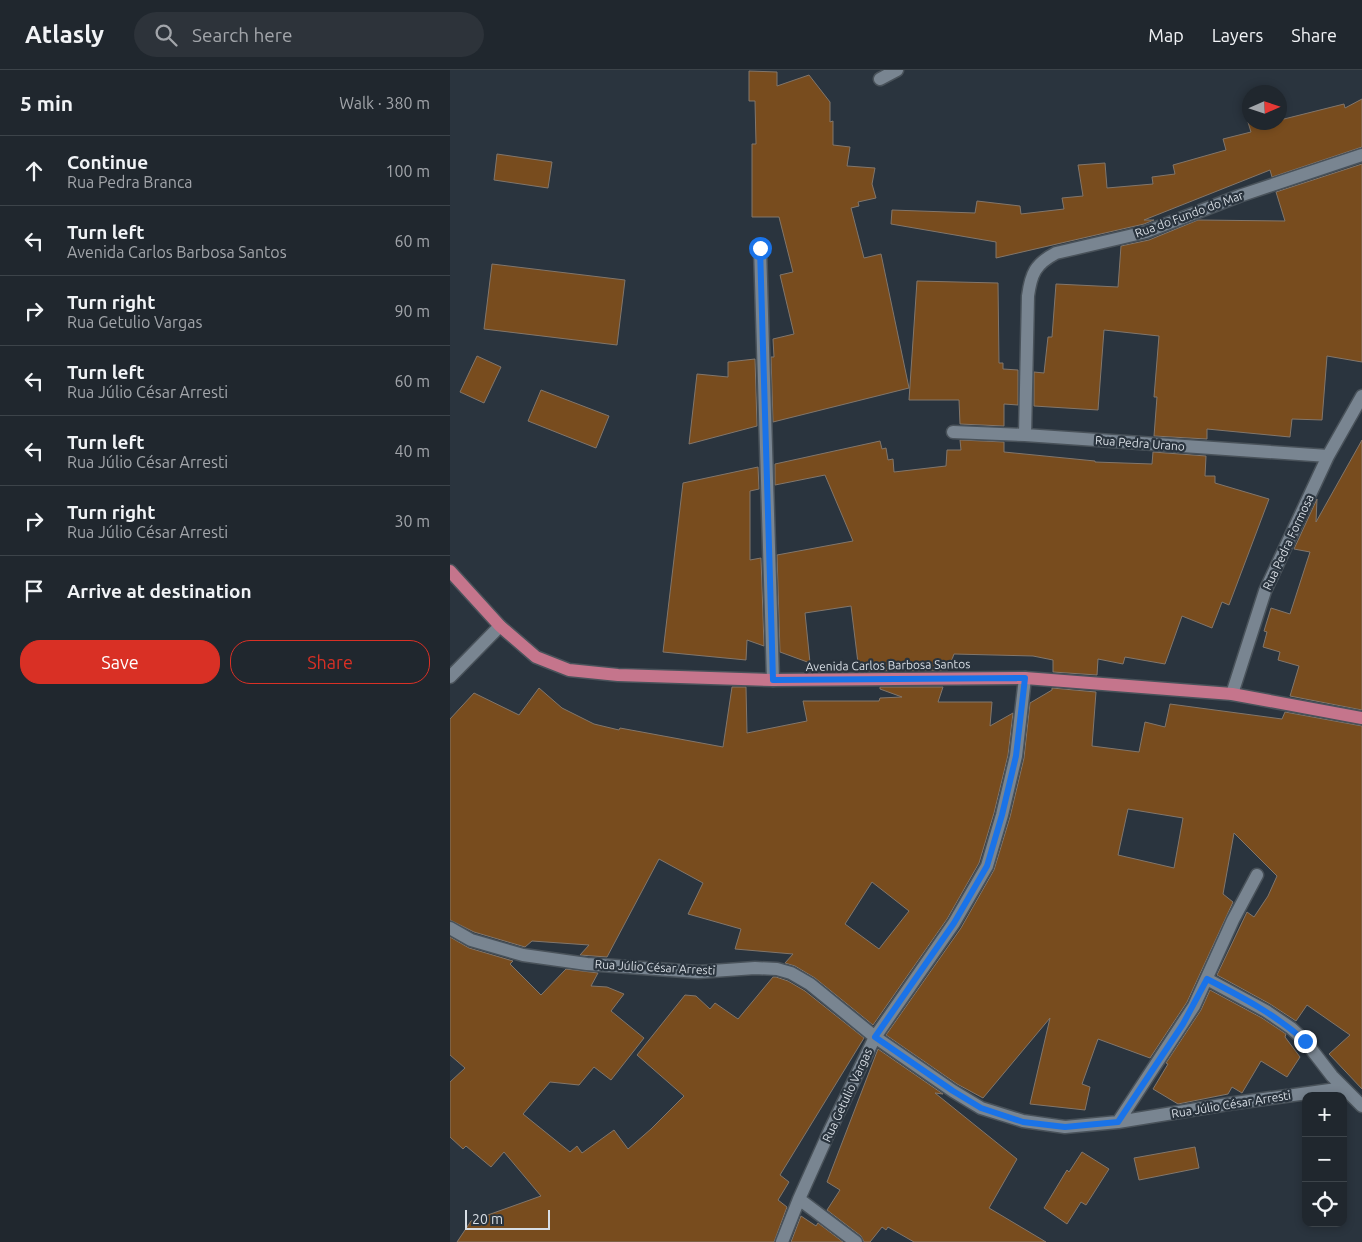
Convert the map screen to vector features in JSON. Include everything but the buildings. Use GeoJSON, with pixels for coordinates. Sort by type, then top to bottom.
{"type":"FeatureCollection","features":[{"type":"Feature","properties":{"kind":"main road","name":"Avenida Carlos Barbosa Santos"},"geometry":{"type":"LineString","coordinates":[[450,571],[500,626],[536,657],[569,670],[618,675],[773,680],[1025,678],[1232,694],[1362,718]]}},
{"type":"Feature","properties":{"kind":"street"},"geometry":{"type":"LineString","coordinates":[[880,79],[897,70]]}},
{"type":"Feature","properties":{"kind":"street","name":"Rua do Fundo do Mar"},"geometry":{"type":"LineString","coordinates":[[1025,435],[1028,296],[1033,274],[1038,265],[1046,258],[1146,232],[1239,196],[1362,155]]}},
{"type":"Feature","properties":{"kind":"street"},"geometry":{"type":"LineString","coordinates":[[760,248],[773,680]]}},
{"type":"Feature","properties":{"kind":"street","name":"Rua Pedra Formosa"},"geometry":{"type":"LineString","coordinates":[[1232,694],[1265,592],[1328,456],[1362,396]]}},
{"type":"Feature","properties":{"kind":"street","name":"Rua Pedra Urano"},"geometry":{"type":"LineString","coordinates":[[953,432],[1025,435],[1328,456]]}},
{"type":"Feature","properties":{"kind":"street"},"geometry":{"type":"LineString","coordinates":[[450,677],[500,626]]}},
{"type":"Feature","properties":{"kind":"street","name":"Rua Getulio Vargas"},"geometry":{"type":"LineString","coordinates":[[782,1242],[799,1199],[875,1037],[954,923],[987,866],[1002,815],[1016,756],[1025,678]]}},
{"type":"Feature","properties":{"kind":"street"},"geometry":{"type":"LineString","coordinates":[[1118,1122],[1183,1024],[1207,979],[1256,875]]}},
{"type":"Feature","properties":{"kind":"street","name":"Rua Júlio César Arresti"},"geometry":{"type":"LineString","coordinates":[[450,928],[471,940],[523,956],[588,964],[698,972],[755,968],[777,969],[791,973],[810,984],[875,1037],[953,1091],[981,1108],[1023,1122],[1065,1127],[1118,1122],[1344,1088]]}},
{"type":"Feature","properties":{"kind":"street"},"geometry":{"type":"LineString","coordinates":[[1207,979],[1266,1011],[1291,1028],[1305,1041],[1332,1076],[1362,1106]]}},
{"type":"Feature","properties":{"kind":"street"},"geometry":{"type":"LineString","coordinates":[[799,1199],[856,1242]]}},
{"type":"Feature","properties":{"kind":"route"},"geometry":{"type":"LineString","coordinates":[[760,248],[773,680],[1025,678],[1016,756],[1002,815],[987,866],[954,923],[875,1037],[981,1108],[1023,1122],[1065,1127],[1118,1122],[1183,1024],[1207,979],[1266,1011],[1291,1028],[1305,1041]]}}]}
